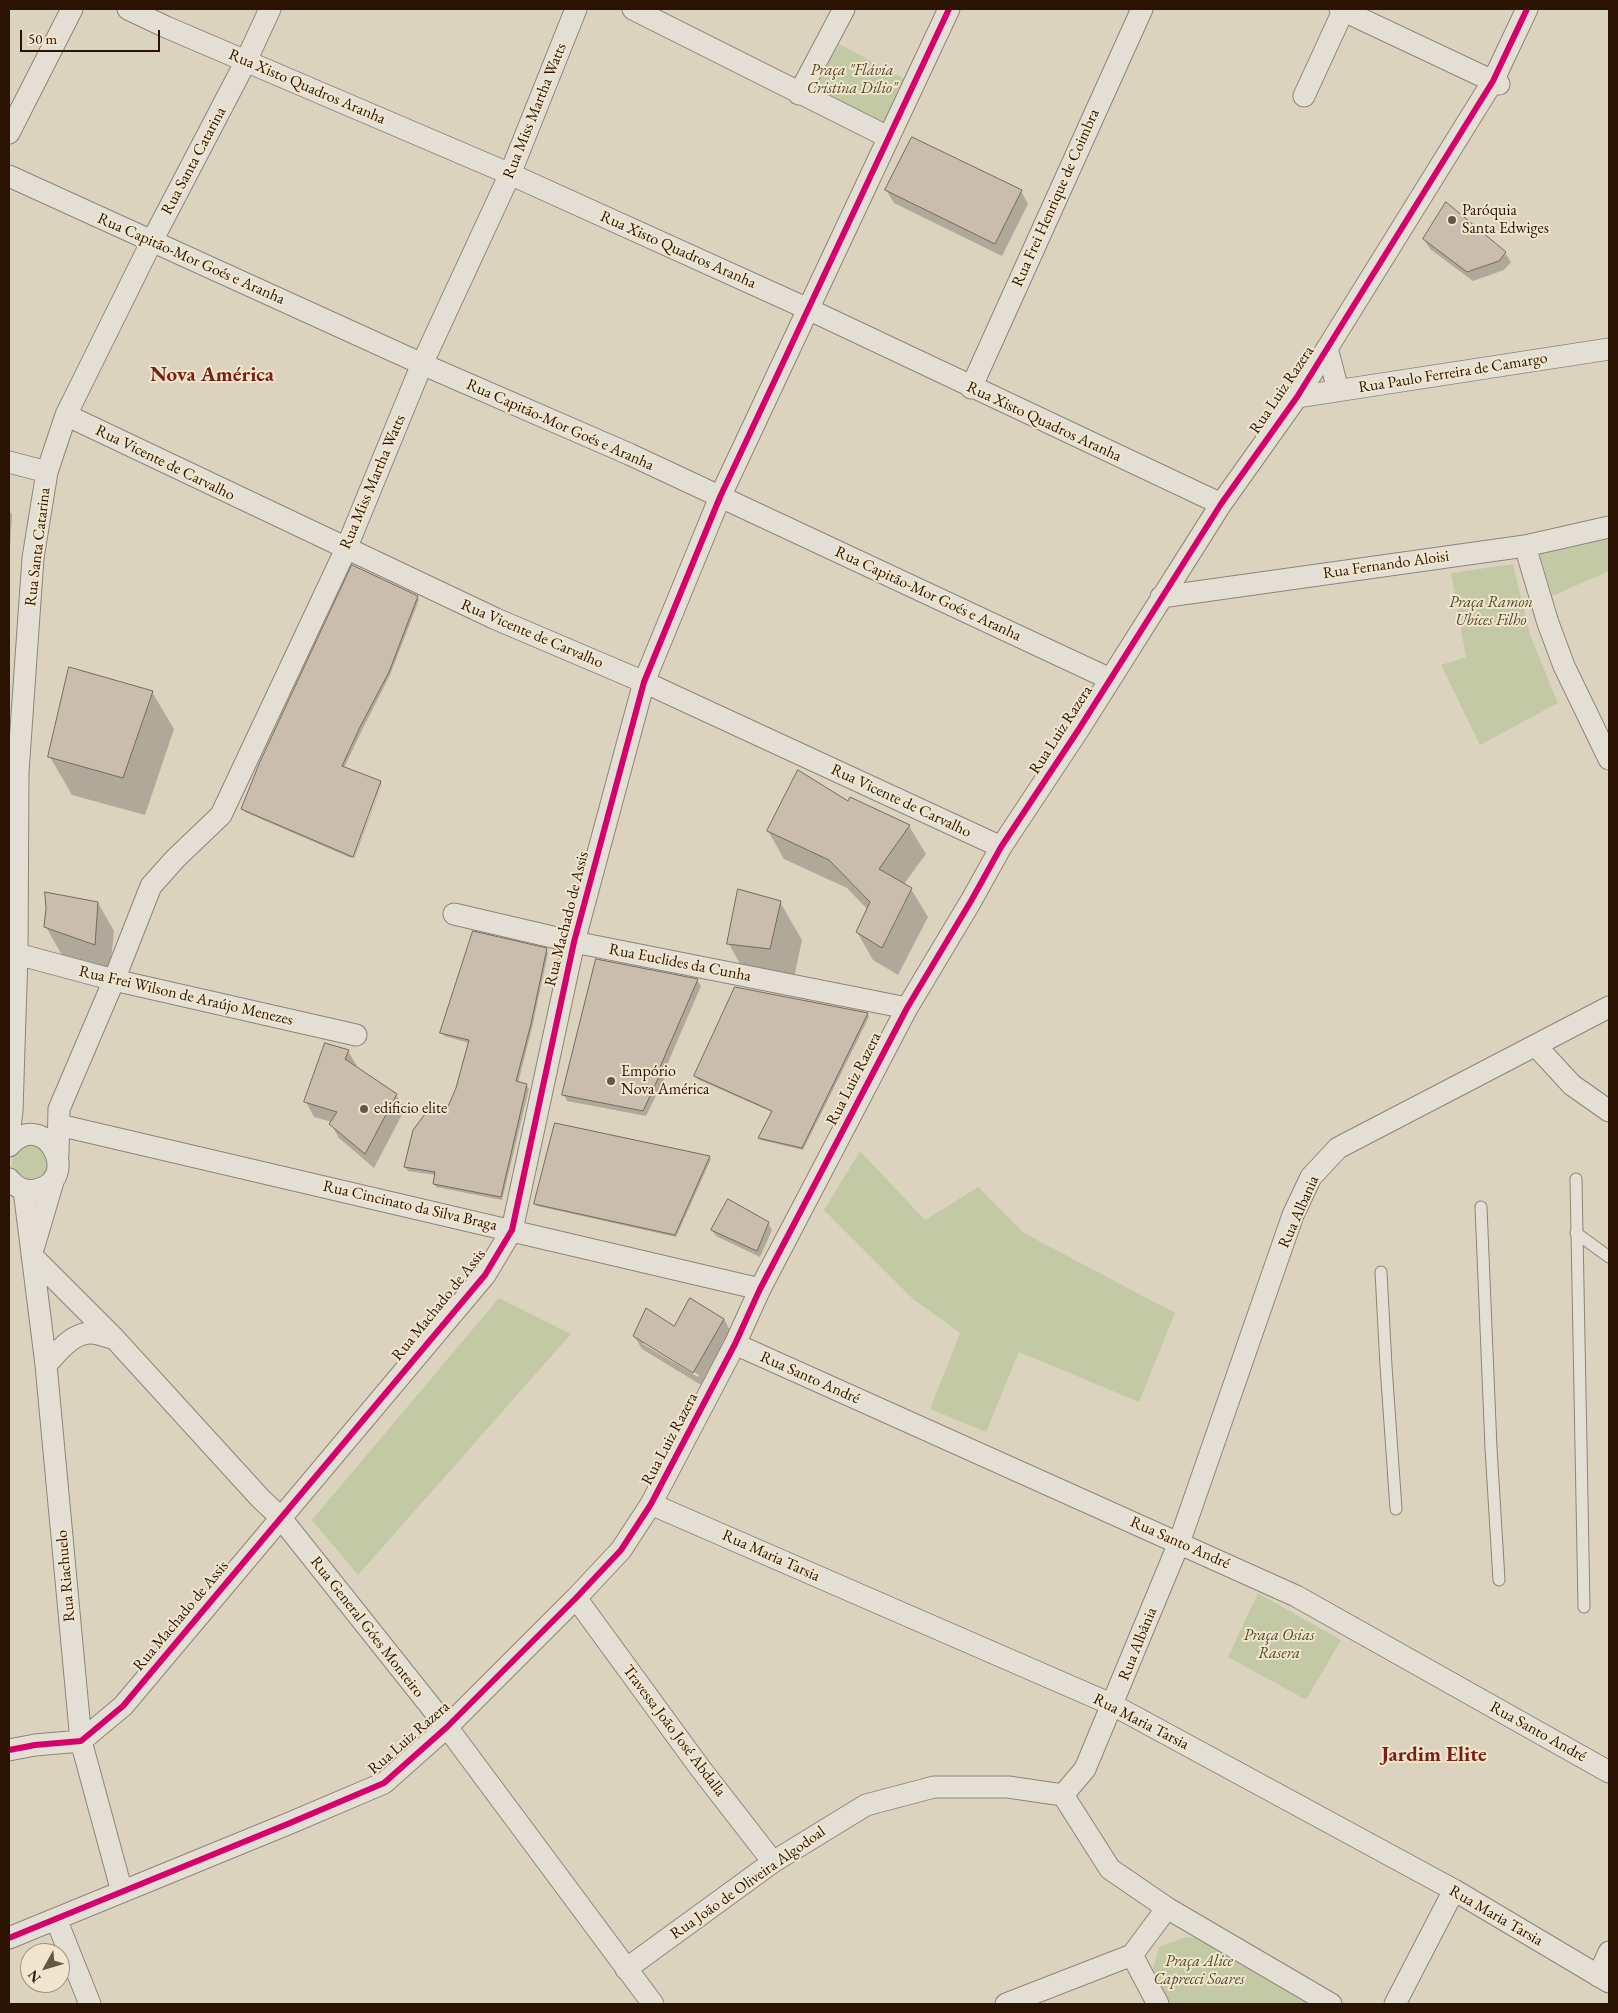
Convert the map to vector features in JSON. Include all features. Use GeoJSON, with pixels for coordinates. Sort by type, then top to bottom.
{"type":"FeatureCollection","features":[{"type":"Feature","properties":{"kind":"street"},"geometry":{"type":"LineString","coordinates":[[9,133],[72,9]]}},
{"type":"Feature","properties":{"kind":"street","name":"Rua Xisto Quadros Aranha"},"geometry":{"type":"LineString","coordinates":[[128,9],[510,174],[808,309],[971,388],[1221,504]]}},
{"type":"Feature","properties":{"kind":"street","name":"Rua Santa Catarina"},"geometry":{"type":"LineString","coordinates":[[18,1135],[12,1111],[17,954],[13,770],[33,558],[47,472],[66,415],[152,241],[246,61],[270,9]]}},
{"type":"Feature","properties":{"kind":"street","name":"Rua Miss Martha Watts"},"geometry":{"type":"LineString","coordinates":[[59,1117],[151,886],[175,859],[221,814],[346,549],[422,364],[510,174],[576,9]]}},
{"type":"Feature","properties":{"kind":"street"},"geometry":{"type":"LineString","coordinates":[[633,9],[888,137]]}},
{"type":"Feature","properties":{"kind":"street"},"geometry":{"type":"LineString","coordinates":[[799,94],[844,9]]}},
{"type":"Feature","properties":{"kind":"street","name":"Rua Machado de Assis"},"geometry":{"type":"LineString","coordinates":[[81,1741],[123,1706],[485,1275],[512,1230],[574,942],[644,682],[720,497],[949,9]]}},
{"type":"Feature","properties":{"kind":"street","name":"Rua Frei Henrique de Coimbra"},"geometry":{"type":"LineString","coordinates":[[971,388],[1142,9]]}},
{"type":"Feature","properties":{"kind":"street"},"geometry":{"type":"LineString","coordinates":[[1304,96],[1342,9],[1496,82]]}},
{"type":"Feature","properties":{"kind":"street","name":"Rua Luiz Razera"},"geometry":{"type":"LineString","coordinates":[[9,1938],[384,1782],[446,1727],[576,1598],[621,1550],[651,1504],[735,1344],[760,1289],[907,1008],[1001,847],[1079,729],[1221,504],[1297,396],[1496,82],[1527,9]]}},
{"type":"Feature","properties":{"kind":"street","name":"Rua Capitão-Mor Goés e Aranha"},"geometry":{"type":"LineString","coordinates":[[9,176],[422,364],[620,450],[1110,678]]}},
{"type":"Feature","properties":{"kind":"street"},"geometry":{"type":"LineString","coordinates":[[1327,348],[1338,390]]}},
{"type":"Feature","properties":{"kind":"street","name":"Rua Paulo Ferreira de Camargo"},"geometry":{"type":"LineString","coordinates":[[1297,396],[1609,349]]}},
{"type":"Feature","properties":{"kind":"street","name":"Rua Vicente de Carvalho"},"geometry":{"type":"LineString","coordinates":[[66,415],[496,620],[644,682],[1001,847]]}},
{"type":"Feature","properties":{"kind":"street"},"geometry":{"type":"LineString","coordinates":[[9,462],[47,472]]}},
{"type":"Feature","properties":{"kind":"street","name":"Rua Fernando Aloisi"},"geometry":{"type":"LineString","coordinates":[[1161,597],[1525,546],[1609,527]]}},
{"type":"Feature","properties":{"kind":"street"},"geometry":{"type":"LineString","coordinates":[[1525,546],[1548,623],[1564,666],[1609,759]]}},
{"type":"Feature","properties":{"kind":"street","name":"Rua Euclides da Cunha"},"geometry":{"type":"LineString","coordinates":[[454,914],[574,942],[907,1008]]}},
{"type":"Feature","properties":{"kind":"street","name":"Rua Frei Wilson de Araújo Menezes"},"geometry":{"type":"LineString","coordinates":[[17,954],[114,980],[356,1035]]}},
{"type":"Feature","properties":{"kind":"street","name":"Rua Albania"},"geometry":{"type":"LineString","coordinates":[[1180,1543],[1293,1216],[1311,1177],[1338,1148],[1609,1007]]}},
{"type":"Feature","properties":{"kind":"street"},"geometry":{"type":"LineString","coordinates":[[1536,1046],[1572,1085],[1609,1111]]}},
{"type":"Feature","properties":{"kind":"street"},"geometry":{"type":"LineString","coordinates":[[18,1135],[59,1117],[58,1155]]}},
{"type":"Feature","properties":{"kind":"street","name":"Rua Cincinato da Silva Braga"},"geometry":{"type":"LineString","coordinates":[[59,1117],[512,1230],[760,1289]]}},
{"type":"Feature","properties":{"kind":"street"},"geometry":{"type":"LineString","coordinates":[[9,1146],[20,1137],[18,1135]]}},
{"type":"Feature","properties":{"kind":"street"},"geometry":{"type":"LineString","coordinates":[[18,1135],[43,1138],[54,1148],[58,1155]]}},
{"type":"Feature","properties":{"kind":"street","name":"Rua Riachuelo"},"geometry":{"type":"LineString","coordinates":[[32,1256],[54,1178],[58,1171],[58,1155]]}},
{"type":"Feature","properties":{"kind":"street"},"geometry":{"type":"LineString","coordinates":[[13,1183],[41,1189],[54,1178]]}},
{"type":"Feature","properties":{"kind":"street","name":"Rua Riachuelo"},"geometry":{"type":"LineString","coordinates":[[13,1183],[32,1256],[46,1365],[81,1741],[122,1892]]}},
{"type":"Feature","properties":{"kind":"street","name":"Rua General Góes Monteiro"},"geometry":{"type":"LineString","coordinates":[[32,1256],[114,1339],[260,1498],[280,1517],[446,1727],[653,2004]]}},
{"type":"Feature","properties":{"kind":"street"},"geometry":{"type":"LineString","coordinates":[[46,1365],[62,1348],[75,1338],[90,1332],[114,1339]]}},
{"type":"Feature","properties":{"kind":"street","name":"Rua Santo André"},"geometry":{"type":"LineString","coordinates":[[735,1344],[1296,1596],[1609,1772]]}},
{"type":"Feature","properties":{"kind":"street","name":"Rua Maria Tarsia"},"geometry":{"type":"LineString","coordinates":[[651,1504],[1113,1705],[1454,1890],[1604,1979]]}},
{"type":"Feature","properties":{"kind":"street","name":"Rua Albânia"},"geometry":{"type":"LineString","coordinates":[[1063,1795],[1085,1769],[1180,1543]]}},
{"type":"Feature","properties":{"kind":"street","name":"Travessa João José Abdalla"},"geometry":{"type":"LineString","coordinates":[[576,1598],[700,1768],[773,1862]]}},
{"type":"Feature","properties":{"kind":"street"},"geometry":{"type":"LineString","coordinates":[[9,1750],[36,1745],[81,1741]]}},
{"type":"Feature","properties":{"kind":"street","name":"Rua João de Oliveira Algodoal"},"geometry":{"type":"LineString","coordinates":[[626,1969],[773,1862],[866,1805],[934,1787],[1008,1787],[1063,1795]]}},
{"type":"Feature","properties":{"kind":"street"},"geometry":{"type":"LineString","coordinates":[[1063,1795],[1110,1869],[1167,1908],[1331,2004]]}},
{"type":"Feature","properties":{"kind":"street"},"geometry":{"type":"LineString","coordinates":[[1395,2004],[1454,1890]]}},
{"type":"Feature","properties":{"kind":"street"},"geometry":{"type":"LineString","coordinates":[[1006,2004],[1132,1955],[1167,1908]]}},
{"type":"Feature","properties":{"kind":"street"},"geometry":{"type":"LineString","coordinates":[[56,1919],[90,2004]]}},
{"type":"Feature","properties":{"kind":"street"},"geometry":{"type":"LineString","coordinates":[[1604,1979],[1609,1952]]}},
{"type":"Feature","properties":{"kind":"street"},"geometry":{"type":"LineString","coordinates":[[1132,1955],[1158,2004]]}},
{"type":"Feature","properties":{"kind":"lane"},"geometry":{"type":"LineString","coordinates":[[1576,1179],[1584,1607]]}},
{"type":"Feature","properties":{"kind":"lane"},"geometry":{"type":"LineString","coordinates":[[1481,1207],[1491,1448],[1499,1580]]}},
{"type":"Feature","properties":{"kind":"lane"},"geometry":{"type":"LineString","coordinates":[[1576,1233],[1609,1257]]}},
{"type":"Feature","properties":{"kind":"lane"},"geometry":{"type":"LineString","coordinates":[[1381,1272],[1396,1509]]}},
{"type":"Feature","properties":{"kind":"green space","name":"Praça \"Flávia Cristina Dílio\""},"geometry":{"type":"Polygon","coordinates":[[[839,44],[908,81],[887,126],[814,90],[839,44]]]}},
{"type":"Feature","properties":{"kind":"green space"},"geometry":{"type":"Polygon","coordinates":[[[1609,539],[1609,571],[1552,596],[1540,554],[1609,539]]]}},
{"type":"Feature","properties":{"kind":"green space","name":"Praça Ramon Ubices Filho"},"geometry":{"type":"Polygon","coordinates":[[[1513,564],[1530,635],[1558,703],[1480,745],[1441,665],[1466,657],[1451,573],[1513,564]]]}},
{"type":"Feature","properties":{"kind":"green space"},"geometry":{"type":"Polygon","coordinates":[[[30,1145],[37,1146],[43,1150],[47,1156],[47,1170],[43,1176],[37,1180],[30,1181],[23,1180],[17,1176],[13,1170],[12,1163],[13,1156],[17,1150],[23,1146],[30,1145]]]}},
{"type":"Feature","properties":{"kind":"green space"},"geometry":{"type":"Polygon","coordinates":[[[860,1151],[925,1220],[978,1187],[1024,1233],[1175,1313],[1139,1402],[1019,1352],[986,1432],[930,1409],[960,1333],[913,1299],[824,1210],[860,1151]]]}},
{"type":"Feature","properties":{"kind":"green space"},"geometry":{"type":"Polygon","coordinates":[[[499,1298],[571,1334],[358,1575],[312,1520],[499,1298]]]}},
{"type":"Feature","properties":{"kind":"green space","name":"Praça Osias Rasera"},"geometry":{"type":"Polygon","coordinates":[[[1258,1593],[1341,1640],[1306,1700],[1228,1657],[1258,1593]]]}},
{"type":"Feature","properties":{"kind":"green space","name":"Praça Alice Caprecci Soares"},"geometry":{"type":"Polygon","coordinates":[[[1186,1937],[1210,1939],[1324,2004],[1171,2004],[1153,1969],[1159,1947],[1186,1937]]]}},
{"type":"Feature","properties":{"kind":"building"},"geometry":{"type":"Polygon","coordinates":[[[912,137],[1022,190],[995,244],[885,190],[912,137]]]}},
{"type":"Feature","properties":{"kind":"building","name":"Paróquia Santa Edwiges"},"geometry":{"type":"Polygon","coordinates":[[[1446,202],[1506,252],[1499,261],[1467,272],[1423,239],[1446,202]]]}},
{"type":"Feature","properties":{"kind":"building"},"geometry":{"type":"Polygon","coordinates":[[[352,565],[418,596],[389,672],[342,766],[381,781],[353,857],[241,809],[259,764],[352,565]]]}},
{"type":"Feature","properties":{"kind":"building"},"geometry":{"type":"Polygon","coordinates":[[[69,667],[153,691],[123,778],[48,757],[69,667]]]}},
{"type":"Feature","properties":{"kind":"building"},"geometry":{"type":"Polygon","coordinates":[[[798,770],[848,801],[850,797],[910,825],[879,869],[912,888],[882,948],[856,932],[870,902],[829,860],[767,831],[798,770]]]}},
{"type":"Feature","properties":{"kind":"building"},"geometry":{"type":"Polygon","coordinates":[[[738,889],[781,901],[770,949],[727,944],[738,889]]]}},
{"type":"Feature","properties":{"kind":"building"},"geometry":{"type":"Polygon","coordinates":[[[45,892],[98,902],[95,945],[44,927],[45,892]]]}},
{"type":"Feature","properties":{"kind":"building"},"geometry":{"type":"Polygon","coordinates":[[[473,931],[547,948],[531,1024],[516,1081],[527,1084],[501,1197],[433,1184],[435,1172],[404,1167],[413,1130],[431,1106],[447,1109],[456,1088],[469,1040],[440,1033],[473,931]]]}},
{"type":"Feature","properties":{"kind":"building"},"geometry":{"type":"Polygon","coordinates":[[[596,959],[698,979],[660,1067],[663,1068],[643,1111],[562,1095],[596,959]]]}},
{"type":"Feature","properties":{"kind":"building"},"geometry":{"type":"Polygon","coordinates":[[[735,987],[868,1013],[802,1148],[758,1138],[772,1111],[694,1076],[735,987]]]}},
{"type":"Feature","properties":{"kind":"building"},"geometry":{"type":"Polygon","coordinates":[[[325,1043],[349,1050],[345,1059],[397,1094],[365,1154],[329,1124],[337,1112],[304,1102],[325,1043]]]}},
{"type":"Feature","properties":{"kind":"building"},"geometry":{"type":"Polygon","coordinates":[[[555,1123],[710,1156],[675,1235],[534,1204],[555,1123]]]}},
{"type":"Feature","properties":{"kind":"building"},"geometry":{"type":"Polygon","coordinates":[[[728,1199],[769,1222],[757,1251],[711,1230],[728,1199]]]}},
{"type":"Feature","properties":{"kind":"building"},"geometry":{"type":"Polygon","coordinates":[[[690,1298],[724,1319],[693,1373],[633,1336],[646,1308],[674,1326],[690,1298]]]}},
{"type":"Feature","properties":{"kind":"cycle path"},"geometry":{"type":"LineString","coordinates":[[9,1750],[35,1745],[81,1741],[123,1706],[485,1275],[512,1230],[574,942],[644,682],[720,497],[949,9]]}},
{"type":"Feature","properties":{"kind":"cycle path"},"geometry":{"type":"LineString","coordinates":[[9,1938],[384,1783],[447,1727],[576,1598],[621,1550],[651,1504],[735,1344],[760,1289],[907,1008],[1001,847],[1079,729],[1221,504],[1297,397],[1493,81],[1527,9]]}},
{"type":"Feature","properties":{"kind":"place","name":"Paróquia Santa Edwiges"},"geometry":{"type":"Point","coordinates":[1452,220]}},
{"type":"Feature","properties":{"kind":"place","name":"Empório Nova América"},"geometry":{"type":"Point","coordinates":[611,1081]}},
{"type":"Feature","properties":{"kind":"place","name":"edificio elite"},"geometry":{"type":"Point","coordinates":[364,1109]}},
{"type":"Feature","properties":{"kind":"district","name":"Nova América"},"geometry":{"type":"Point","coordinates":[212,375]}},
{"type":"Feature","properties":{"kind":"district","name":"Jardim Elite"},"geometry":{"type":"Point","coordinates":[1434,1755]}}]}
